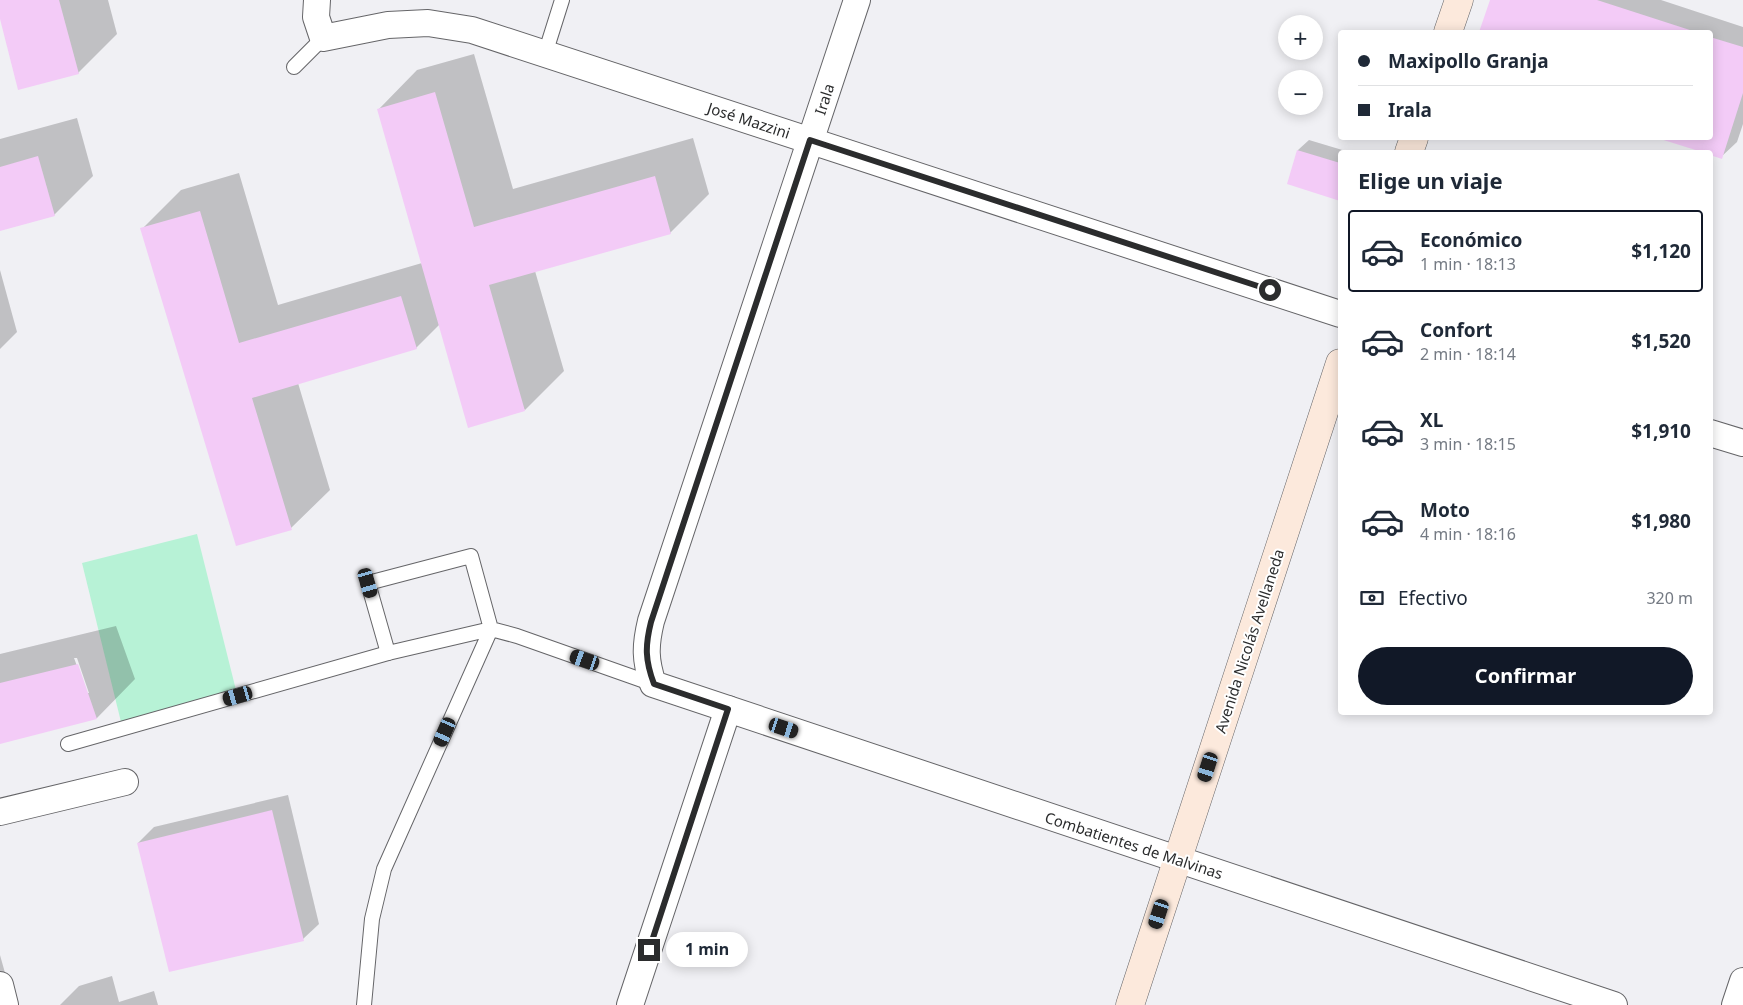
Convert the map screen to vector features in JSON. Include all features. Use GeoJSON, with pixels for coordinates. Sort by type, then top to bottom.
{"type":"FeatureCollection","features":[{"type":"Feature","properties":{"kind":"main road"},"geometry":{"type":"LineString","coordinates":[[1449,30],[1459,0]]}},
{"type":"Feature","properties":{"kind":"main road","name":"Avenida Nicolás Avellaneda"},"geometry":{"type":"LineString","coordinates":[[1130,1005],[1338,369]]}},
{"type":"Feature","properties":{"kind":"street"},"geometry":{"type":"LineString","coordinates":[[318,0],[316,17],[323,38]]}},
{"type":"Feature","properties":{"kind":"street","name":"Irala"},"geometry":{"type":"LineString","coordinates":[[654,684],[647,667],[646,653],[651,622],[857,0]]}},
{"type":"Feature","properties":{"kind":"street","name":"José Mazzini"},"geometry":{"type":"LineString","coordinates":[[323,38],[388,25],[428,23],[472,30],[1338,313]]}},
{"type":"Feature","properties":{"kind":"street"},"geometry":{"type":"LineString","coordinates":[[1713,434],[1743,443]]}},
{"type":"Feature","properties":{"kind":"street","name":"Combatientes de Malvinas"},"geometry":{"type":"LineString","coordinates":[[654,684],[1614,1005]]}},
{"type":"Feature","properties":{"kind":"street"},"geometry":{"type":"LineString","coordinates":[[630,1005],[728,709]]}},
{"type":"Feature","properties":{"kind":"street"},"geometry":{"type":"LineString","coordinates":[[0,812],[125,782]]}},
{"type":"Feature","properties":{"kind":"street"},"geometry":{"type":"LineString","coordinates":[[1735,1005],[1743,981]]}},
{"type":"Feature","properties":{"kind":"street"},"geometry":{"type":"LineString","coordinates":[[0,985],[5,1005]]}},
{"type":"Feature","properties":{"kind":"lane"},"geometry":{"type":"LineString","coordinates":[[545,54],[562,0]]}},
{"type":"Feature","properties":{"kind":"lane"},"geometry":{"type":"LineString","coordinates":[[294,67],[323,38]]}},
{"type":"Feature","properties":{"kind":"lane"},"geometry":{"type":"LineString","coordinates":[[364,1005],[372,919],[384,869],[490,629],[471,556],[368,583],[388,653]]}},
{"type":"Feature","properties":{"kind":"lane"},"geometry":{"type":"LineString","coordinates":[[68,744],[388,653],[490,629],[516,636],[654,684]]}},
{"type":"Feature","properties":{"kind":"green space"},"geometry":{"type":"Polygon","coordinates":[[[197,534],[237,694],[121,722],[82,563],[197,534]]]}},
{"type":"Feature","properties":{"kind":"building"},"geometry":{"type":"Polygon","coordinates":[[[0,0],[59,0],[79,74],[18,90],[0,19],[0,0]]]}},
{"type":"Feature","properties":{"kind":"building"},"geometry":{"type":"Polygon","coordinates":[[[1490,0],[1597,0],[1690,30],[1480,30],[1490,0]]]}},
{"type":"Feature","properties":{"kind":"building"},"geometry":{"type":"Polygon","coordinates":[[[1713,38],[1743,47],[1743,93],[1722,159],[1713,156],[1713,150],[1696,150],[1663,140],[1713,140],[1713,38]]]}},
{"type":"Feature","properties":{"kind":"building"},"geometry":{"type":"Polygon","coordinates":[[[435,92],[474,227],[655,176],[671,234],[489,285],[525,411],[468,428],[377,109],[435,92]]]}},
{"type":"Feature","properties":{"kind":"building"},"geometry":{"type":"Polygon","coordinates":[[[1297,150],[1338,162],[1338,200],[1287,184],[1297,150]]]}},
{"type":"Feature","properties":{"kind":"building"},"geometry":{"type":"Polygon","coordinates":[[[38,156],[55,216],[0,231],[0,167],[38,156]]]}},
{"type":"Feature","properties":{"kind":"building"},"geometry":{"type":"Polygon","coordinates":[[[200,211],[239,343],[401,296],[417,349],[252,398],[292,530],[236,546],[140,228],[200,211]]]}},
{"type":"Feature","properties":{"kind":"building"},"geometry":{"type":"Polygon","coordinates":[[[78,664],[97,719],[0,744],[0,683],[78,664]]]}},
{"type":"Feature","properties":{"kind":"building"},"geometry":{"type":"Polygon","coordinates":[[[272,810],[304,941],[169,972],[137,843],[272,810]]]}},
{"type":"Feature","properties":{"kind":"route"},"geometry":{"type":"LineString","coordinates":[[649,950],[728,709],[654,684],[647,667],[647,637],[810,140],[1270,290]]}}]}
